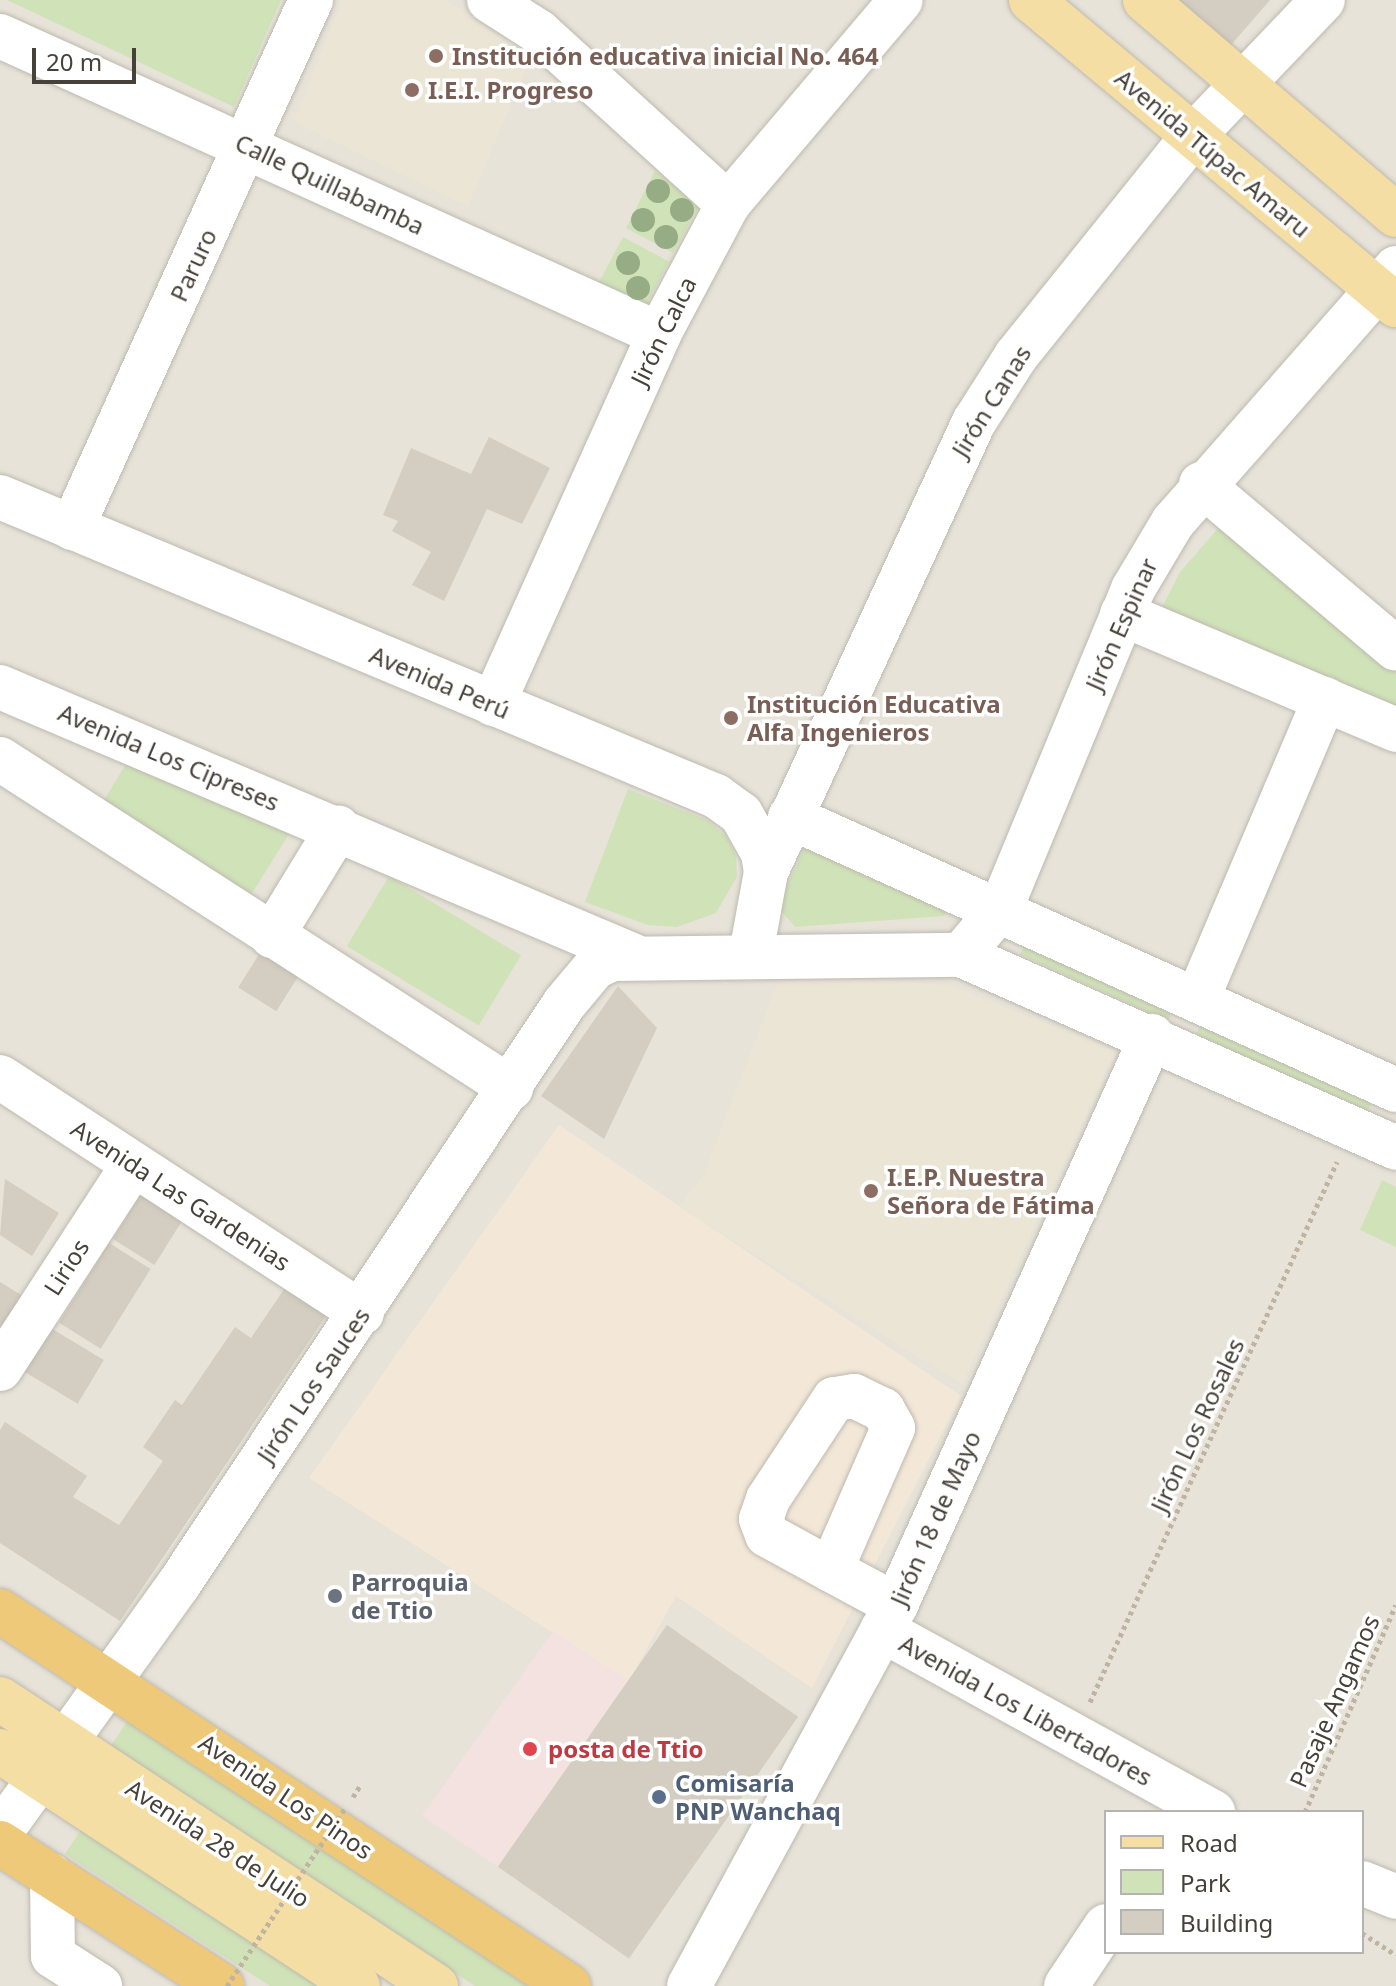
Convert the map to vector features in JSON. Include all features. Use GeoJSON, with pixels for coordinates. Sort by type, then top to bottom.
{"type":"FeatureCollection","features":[{"type":"Feature","properties":{"kind":"highway","name":"Avenida Los Pinos"},"geometry":{"type":"LineString","coordinates":[[0,1611],[110,1679],[569,1986]]}},
{"type":"Feature","properties":{"kind":"highway"},"geometry":{"type":"LineString","coordinates":[[0,1843],[225,1986]]}},
{"type":"Feature","properties":{"kind":"main road","name":"Avenida Túpac Amaru"},"geometry":{"type":"LineString","coordinates":[[1031,0],[1193,136],[1390,287]]}},
{"type":"Feature","properties":{"kind":"main road"},"geometry":{"type":"LineString","coordinates":[[1145,0],[1396,215]]}},
{"type":"Feature","properties":{"kind":"main road","name":"Avenida 28 de Julio"},"geometry":{"type":"LineString","coordinates":[[0,1699],[436,1986]]}},
{"type":"Feature","properties":{"kind":"main road","name":"Avenida 28 de Julio"},"geometry":{"type":"LineString","coordinates":[[0,1751],[358,1986]]}},
{"type":"Feature","properties":{"kind":"street","name":"Paruro"},"geometry":{"type":"LineString","coordinates":[[72,528],[311,0]]}},
{"type":"Feature","properties":{"kind":"street"},"geometry":{"type":"LineString","coordinates":[[489,0],[539,32],[728,204]]}},
{"type":"Feature","properties":{"kind":"street","name":"Jirón Calca"},"geometry":{"type":"LineString","coordinates":[[493,704],[659,334],[728,204],[901,0]]}},
{"type":"Feature","properties":{"kind":"street","name":"Jirón Canas"},"geometry":{"type":"LineString","coordinates":[[766,872],[974,422],[1016,356],[1193,136],[1247,85],[1323,0]]}},
{"type":"Feature","properties":{"kind":"street","name":"Calle Quillabamba"},"geometry":{"type":"LineString","coordinates":[[0,36],[659,334]]}},
{"type":"Feature","properties":{"kind":"street","name":"Jirón Espinar"},"geometry":{"type":"LineString","coordinates":[[961,955],[1001,908],[1122,614],[1149,559],[1201,484],[1390,287]]}},
{"type":"Feature","properties":{"kind":"street"},"geometry":{"type":"LineString","coordinates":[[1201,484],[1396,649]]}},
{"type":"Feature","properties":{"kind":"street","name":"Avenida Perú"},"geometry":{"type":"LineString","coordinates":[[0,497],[716,796],[756,833],[766,872],[751,954]]}},
{"type":"Feature","properties":{"kind":"street"},"geometry":{"type":"LineString","coordinates":[[1122,614],[1396,730]]}},
{"type":"Feature","properties":{"kind":"street","name":"Avenida Los Cipreses"},"geometry":{"type":"LineString","coordinates":[[0,687],[634,956]]}},
{"type":"Feature","properties":{"kind":"street"},"geometry":{"type":"LineString","coordinates":[[1197,1000],[1325,699]]}},
{"type":"Feature","properties":{"kind":"street"},"geometry":{"type":"LineString","coordinates":[[0,759],[511,1088]]}},
{"type":"Feature","properties":{"kind":"street"},"geometry":{"type":"LineString","coordinates":[[790,817],[1001,908],[1197,1000],[1393,1080]]}},
{"type":"Feature","properties":{"kind":"street"},"geometry":{"type":"LineString","coordinates":[[272,936],[338,828]]}},
{"type":"Feature","properties":{"kind":"street"},"geometry":{"type":"LineString","coordinates":[[634,956],[961,955],[1152,1036],[1396,1148]]}},
{"type":"Feature","properties":{"kind":"street","name":"Jirón Los Sauces"},"geometry":{"type":"LineString","coordinates":[[0,1833],[362,1313],[581,981],[612,959],[634,956]]}},
{"type":"Feature","properties":{"kind":"street","name":"Jirón 18 de Mayo"},"geometry":{"type":"LineString","coordinates":[[689,1986],[889,1617],[1152,1036]]}},
{"type":"Feature","properties":{"kind":"street","name":"Avenida Las Gardenias"},"geometry":{"type":"LineString","coordinates":[[0,1077],[362,1313]]}},
{"type":"Feature","properties":{"kind":"street","name":"Lirios"},"geometry":{"type":"LineString","coordinates":[[0,1369],[133,1165]]}},
{"type":"Feature","properties":{"kind":"street","name":"Avenida Los Libertadores"},"geometry":{"type":"LineString","coordinates":[[831,1570],[889,1617],[1075,1736],[1209,1810]]}},
{"type":"Feature","properties":{"kind":"street"},"geometry":{"type":"LineString","coordinates":[[52,1876],[53,1956],[100,1986]]}},
{"type":"Feature","properties":{"kind":"street"},"geometry":{"type":"LineString","coordinates":[[1364,1884],[1396,1897]]}},
{"type":"Feature","properties":{"kind":"street"},"geometry":{"type":"LineString","coordinates":[[1066,1986],[1104,1929]]}},
{"type":"Feature","properties":{"kind":"path","name":"Jirón Los Rosales"},"geometry":{"type":"LineString","coordinates":[[1075,1736],[1352,1128]]}},
{"type":"Feature","properties":{"kind":"path","name":"Pasaje Angamos"},"geometry":{"type":"LineString","coordinates":[[1306,1810],[1396,1605]]}},
{"type":"Feature","properties":{"kind":"path"},"geometry":{"type":"LineString","coordinates":[[352,1797],[361,1784]]}},
{"type":"Feature","properties":{"kind":"path"},"geometry":{"type":"LineString","coordinates":[[225,1986],[346,1807]]}},
{"type":"Feature","properties":{"kind":"path"},"geometry":{"type":"LineString","coordinates":[[1364,1934],[1396,1955]]}},
{"type":"Feature","properties":{"kind":"shaded area"},"geometry":{"type":"Polygon","coordinates":[[[0,0],[1396,0],[1396,1986],[0,1986],[0,0]]]}},
{"type":"Feature","properties":{"kind":"shaded area","name":"I.E.I. Progreso"},"geometry":{"type":"Polygon","coordinates":[[[342,0],[447,0],[530,59],[468,206],[294,122],[342,0]]]}},
{"type":"Feature","properties":{"kind":"shaded area","name":"I.E.P. Nuestra Señora de Fátima"},"geometry":{"type":"Polygon","coordinates":[[[811,974],[951,986],[1116,1051],[962,1384],[679,1207],[703,1176],[778,982],[811,974]]]}},
{"type":"Feature","properties":{"kind":"shaded area"},"geometry":{"type":"Polygon","coordinates":[[[559,1125],[961,1396],[812,1688],[676,1596],[629,1681],[309,1478],[559,1125]]]}},
{"type":"Feature","properties":{"kind":"shaded area","name":"posta de Ttio"},"geometry":{"type":"Polygon","coordinates":[[[553,1631],[629,1681],[516,1879],[422,1816],[553,1631]]]}},
{"type":"Feature","properties":{"kind":"green space"},"geometry":{"type":"Polygon","coordinates":[[[7,0],[281,0],[234,107],[7,0]]]}},
{"type":"Feature","properties":{"kind":"green space"},"geometry":{"type":"Polygon","coordinates":[[[655,171],[700,204],[673,253],[626,228],[655,171]]]}},
{"type":"Feature","properties":{"kind":"green space"},"geometry":{"type":"Polygon","coordinates":[[[623,237],[669,261],[635,325],[589,301],[623,237]]]}},
{"type":"Feature","properties":{"kind":"green space"},"geometry":{"type":"Polygon","coordinates":[[[1227,518],[1396,660],[1396,724],[1156,619],[1180,572],[1227,518]]]}},
{"type":"Feature","properties":{"kind":"green space"},"geometry":{"type":"Polygon","coordinates":[[[131,756],[296,823],[249,898],[102,803],[131,756]]]}},
{"type":"Feature","properties":{"kind":"green space"},"geometry":{"type":"Polygon","coordinates":[[[628,789],[707,820],[726,836],[736,856],[737,877],[716,913],[677,927],[648,925],[585,902],[628,789]]]}},
{"type":"Feature","properties":{"kind":"green space"},"geometry":{"type":"Polygon","coordinates":[[[809,839],[950,907],[944,916],[795,927],[781,911],[781,899],[809,839]]]}},
{"type":"Feature","properties":{"kind":"green space"},"geometry":{"type":"Polygon","coordinates":[[[389,876],[521,955],[479,1026],[347,946],[389,876]]]}},
{"type":"Feature","properties":{"kind":"green space"},"geometry":{"type":"Polygon","coordinates":[[[1030,934],[1175,1003],[1168,1021],[1020,954],[1030,934]]]}},
{"type":"Feature","properties":{"kind":"green space"},"geometry":{"type":"Polygon","coordinates":[[[1204,1017],[1374,1096],[1366,1114],[1196,1034],[1204,1017]]]}},
{"type":"Feature","properties":{"kind":"green space"},"geometry":{"type":"Polygon","coordinates":[[[1382,1180],[1396,1187],[1396,1247],[1360,1230],[1382,1180]]]}},
{"type":"Feature","properties":{"kind":"green space"},"geometry":{"type":"Polygon","coordinates":[[[128,1720],[531,1986],[475,1986],[110,1747],[128,1720]]]}},
{"type":"Feature","properties":{"kind":"green space"},"geometry":{"type":"Polygon","coordinates":[[[83,1827],[327,1986],[270,1986],[65,1854],[83,1827]]]}},
{"type":"Feature","properties":{"kind":"building"},"geometry":{"type":"Polygon","coordinates":[[[1166,0],[1270,0],[1225,52],[1166,0]]]}},
{"type":"Feature","properties":{"kind":"building"},"geometry":{"type":"Polygon","coordinates":[[[489,437],[550,468],[522,524],[487,509],[444,601],[412,585],[431,552],[392,531],[398,521],[383,515],[411,448],[471,474],[489,437]]]}},
{"type":"Feature","properties":{"kind":"building"},"geometry":{"type":"Polygon","coordinates":[[[261,951],[299,975],[276,1011],[238,987],[261,951]]]}},
{"type":"Feature","properties":{"kind":"building"},"geometry":{"type":"Polygon","coordinates":[[[618,986],[657,1028],[604,1139],[541,1096],[618,986]]]}},
{"type":"Feature","properties":{"kind":"building"},"geometry":{"type":"Polygon","coordinates":[[[5,1179],[59,1213],[32,1256],[0,1235],[5,1179]]]}},
{"type":"Feature","properties":{"kind":"building"},"geometry":{"type":"Polygon","coordinates":[[[141,1194],[183,1220],[154,1265],[113,1239],[141,1194]]]}},
{"type":"Feature","properties":{"kind":"building"},"geometry":{"type":"Polygon","coordinates":[[[109,1243],[151,1269],[101,1349],[59,1323],[109,1243]]]}},
{"type":"Feature","properties":{"kind":"building"},"geometry":{"type":"Polygon","coordinates":[[[0,1282],[23,1296],[0,1331],[0,1282]]]}},
{"type":"Feature","properties":{"kind":"building"},"geometry":{"type":"Polygon","coordinates":[[[287,1285],[328,1313],[120,1621],[0,1543],[0,1430],[5,1422],[87,1476],[73,1497],[119,1525],[163,1461],[143,1447],[175,1400],[182,1405],[235,1327],[251,1338],[287,1285]]]}},
{"type":"Feature","properties":{"kind":"building"},"geometry":{"type":"Polygon","coordinates":[[[49,1327],[104,1360],[78,1404],[23,1371],[49,1327]]]}},
{"type":"Feature","properties":{"kind":"building","name":"Comisaría PNP Wanchaq"},"geometry":{"type":"Polygon","coordinates":[[[667,1625],[798,1717],[629,1958],[498,1867],[667,1625]]]}},
{"type":"Feature","properties":{"kind":"place","name":"Institución educativa inicial No. 464"},"geometry":{"type":"Point","coordinates":[436,56]}},
{"type":"Feature","properties":{"kind":"place","name":"I.E.I. Progreso"},"geometry":{"type":"Point","coordinates":[412,90]}},
{"type":"Feature","properties":{"kind":"place","name":"Institución Educativa Alfa Ingenieros"},"geometry":{"type":"Point","coordinates":[731,718]}},
{"type":"Feature","properties":{"kind":"place","name":"I.E.P. Nuestra Señora de Fátima"},"geometry":{"type":"Point","coordinates":[871,1191]}},
{"type":"Feature","properties":{"kind":"place","name":"Parroquia de Ttio"},"geometry":{"type":"Point","coordinates":[335,1596]}},
{"type":"Feature","properties":{"kind":"place","name":"posta de Ttio"},"geometry":{"type":"Point","coordinates":[530,1749]}},
{"type":"Feature","properties":{"kind":"place","name":"Comisaría PNP Wanchaq"},"geometry":{"type":"Point","coordinates":[659,1797]}}]}
